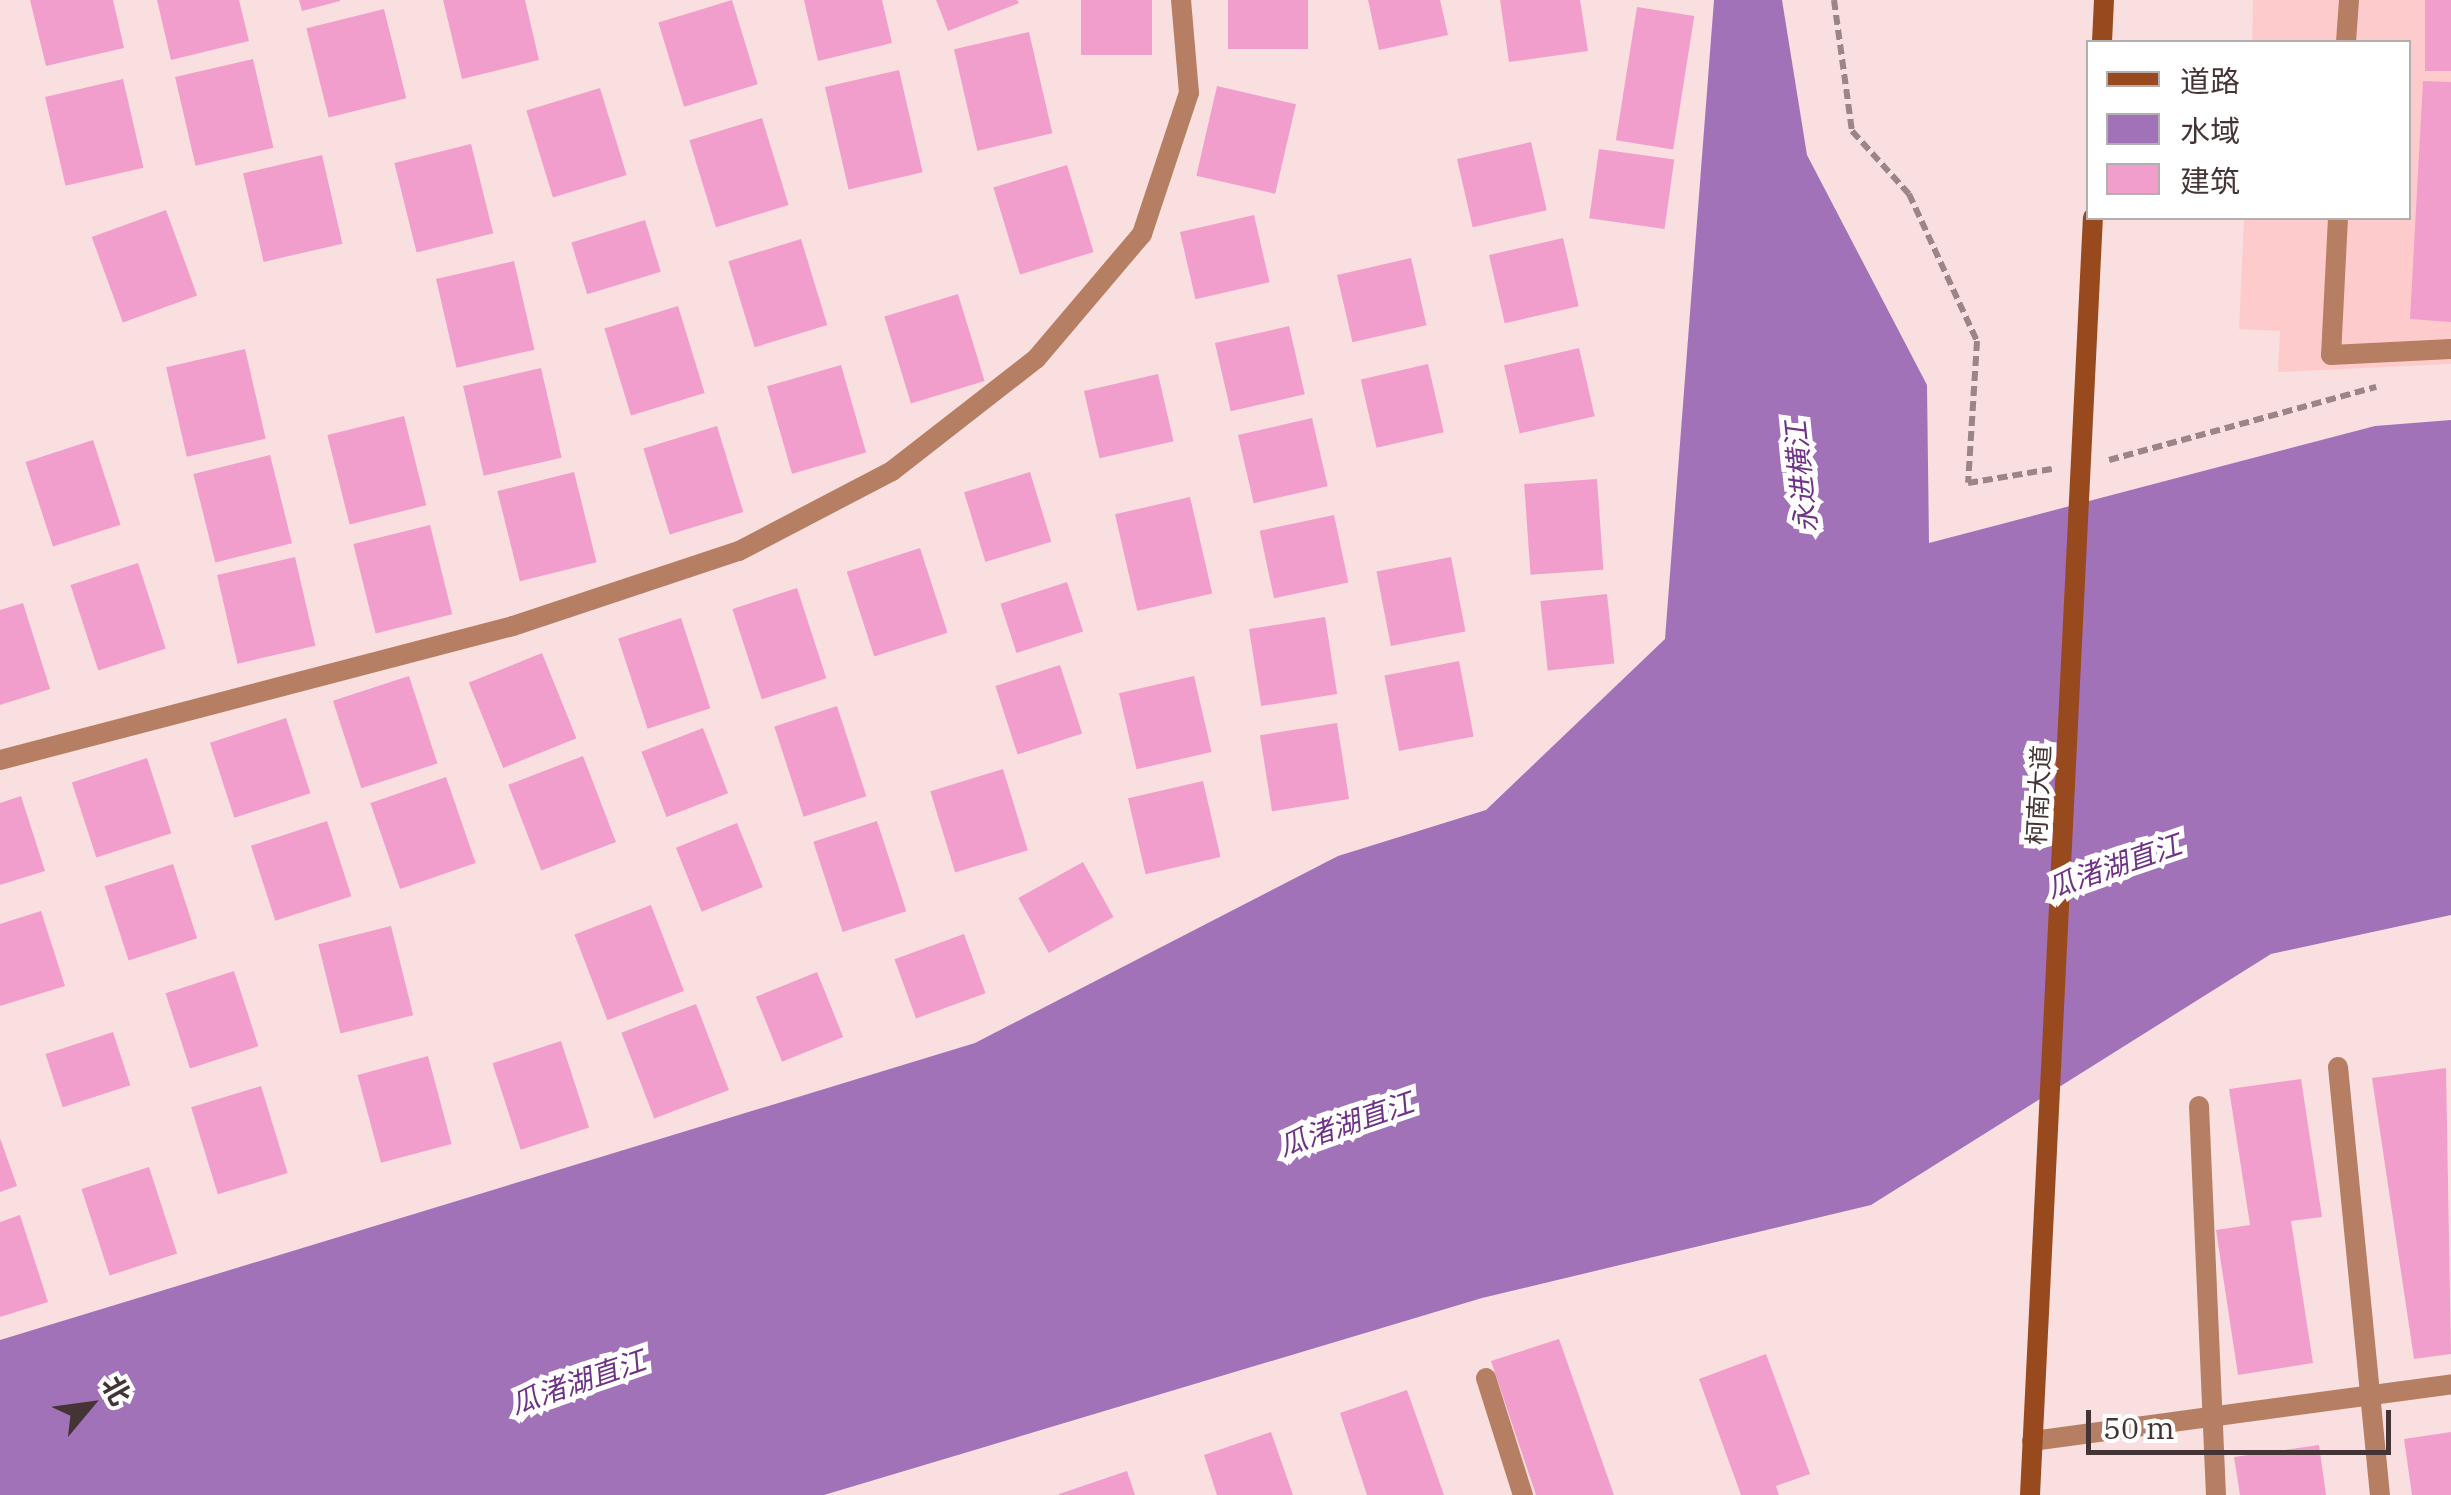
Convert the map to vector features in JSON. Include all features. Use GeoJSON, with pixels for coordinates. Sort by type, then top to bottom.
{"type":"FeatureCollection","features":[{"type":"Feature","properties":{"kind":"main road"},"geometry":{"type":"LineString","coordinates":[[2102,40],[2104,0]]}},
{"type":"Feature","properties":{"kind":"main road","name":"柯南大道"},"geometry":{"type":"LineString","coordinates":[[2030,1495],[2094,220]]}},
{"type":"Feature","properties":{"kind":"street"},"geometry":{"type":"LineString","coordinates":[[0,760],[513,626],[739,551],[892,471],[1036,359],[1142,234],[1189,92],[1182,0]]}},
{"type":"Feature","properties":{"kind":"street"},"geometry":{"type":"LineString","coordinates":[[2346,40],[2348,0]]}},
{"type":"Feature","properties":{"kind":"street"},"geometry":{"type":"LineString","coordinates":[[2338,220],[2331,355],[2451,349]]}},
{"type":"Feature","properties":{"kind":"street"},"geometry":{"type":"LineString","coordinates":[[2338,1067],[2380,1495]]}},
{"type":"Feature","properties":{"kind":"street"},"geometry":{"type":"LineString","coordinates":[[2199,1106],[2216,1495]]}},
{"type":"Feature","properties":{"kind":"street"},"geometry":{"type":"LineString","coordinates":[[1486,1378],[1523,1495]]}},
{"type":"Feature","properties":{"kind":"street"},"geometry":{"type":"LineString","coordinates":[[2032,1440],[2451,1384]]}},
{"type":"Feature","properties":{"kind":"shaded area"},"geometry":{"type":"Polygon","coordinates":[[[2253,0],[2451,0],[2451,364],[2278,372],[2280,331],[2239,329],[2244,220],[2411,220],[2411,40],[2252,40],[2253,0]]]}},
{"type":"Feature","properties":{"kind":"water"},"geometry":{"type":"Polygon","coordinates":[[[1714,0],[1782,0],[1807,155],[1927,385],[1929,543],[2375,426],[2451,420],[2451,915],[2271,954],[1871,1205],[1482,1298],[824,1495],[0,1495],[0,1340],[975,1043],[1338,856],[1486,810],[1665,639],[1714,0]]]}},
{"type":"Feature","properties":{"kind":"building"},"geometry":{"type":"Polygon","coordinates":[[[30,0],[113,0],[124,48],[46,66],[30,0]]]}},
{"type":"Feature","properties":{"kind":"building"},"geometry":{"type":"Polygon","coordinates":[[[157,0],[239,0],[249,41],[171,60],[157,0]]]}},
{"type":"Feature","properties":{"kind":"building"},"geometry":{"type":"Polygon","coordinates":[[[299,0],[340,0],[340,1],[302,11],[299,0]]]}},
{"type":"Feature","properties":{"kind":"building"},"geometry":{"type":"Polygon","coordinates":[[[443,0],[525,0],[539,60],[462,79],[443,0]]]}},
{"type":"Feature","properties":{"kind":"building"},"geometry":{"type":"Polygon","coordinates":[[[732,0],[758,84],[684,107],[658,23],[732,0]]]}},
{"type":"Feature","properties":{"kind":"building"},"geometry":{"type":"Polygon","coordinates":[[[804,0],[882,0],[892,43],[818,61],[804,0]]]}},
{"type":"Feature","properties":{"kind":"building"},"geometry":{"type":"Polygon","coordinates":[[[936,0],[1017,0],[1019,3],[948,31],[936,0]]]}},
{"type":"Feature","properties":{"kind":"building"},"geometry":{"type":"Polygon","coordinates":[[[1081,0],[1152,0],[1152,55],[1081,55],[1081,0]]]}},
{"type":"Feature","properties":{"kind":"building"},"geometry":{"type":"Polygon","coordinates":[[[1228,0],[1308,0],[1308,49],[1228,49],[1228,0]]]}},
{"type":"Feature","properties":{"kind":"building"},"geometry":{"type":"Polygon","coordinates":[[[1368,0],[1440,0],[1448,35],[1379,50],[1368,0]]]}},
{"type":"Feature","properties":{"kind":"building"},"geometry":{"type":"Polygon","coordinates":[[[1500,0],[1580,0],[1588,51],[1509,62],[1500,0]]]}},
{"type":"Feature","properties":{"kind":"building"},"geometry":{"type":"Polygon","coordinates":[[[2425,0],[2451,0],[2451,71],[2425,71],[2425,0]]]}},
{"type":"Feature","properties":{"kind":"building"},"geometry":{"type":"Polygon","coordinates":[[[1637,7],[1694,16],[1673,149],[1616,140],[1637,7]]]}},
{"type":"Feature","properties":{"kind":"building"},"geometry":{"type":"Polygon","coordinates":[[[384,9],[406,98],[329,118],[306,28],[384,9]]]}},
{"type":"Feature","properties":{"kind":"building"},"geometry":{"type":"Polygon","coordinates":[[[1029,32],[1052,133],[977,151],[954,49],[1029,32]]]}},
{"type":"Feature","properties":{"kind":"building"},"geometry":{"type":"Polygon","coordinates":[[[253,59],[273,148],[196,166],[175,77],[253,59]]]}},
{"type":"Feature","properties":{"kind":"building"},"geometry":{"type":"Polygon","coordinates":[[[899,70],[923,172],[849,189],[825,87],[899,70]]]}},
{"type":"Feature","properties":{"kind":"building"},"geometry":{"type":"Polygon","coordinates":[[[123,79],[143,168],[66,186],[45,97],[123,79]]]}},
{"type":"Feature","properties":{"kind":"building"},"geometry":{"type":"Polygon","coordinates":[[[2423,81],[2451,82],[2451,322],[2410,319],[2423,81]]]}},
{"type":"Feature","properties":{"kind":"building"},"geometry":{"type":"Polygon","coordinates":[[[1217,86],[1296,104],[1275,194],[1196,176],[1217,86]]]}},
{"type":"Feature","properties":{"kind":"building"},"geometry":{"type":"Polygon","coordinates":[[[600,88],[627,175],[553,198],[526,111],[600,88]]]}},
{"type":"Feature","properties":{"kind":"building"},"geometry":{"type":"Polygon","coordinates":[[[762,118],[789,205],[716,227],[689,140],[762,118]]]}},
{"type":"Feature","properties":{"kind":"building"},"geometry":{"type":"Polygon","coordinates":[[[1531,142],[1547,210],[1473,227],[1457,159],[1531,142]]]}},
{"type":"Feature","properties":{"kind":"building"},"geometry":{"type":"Polygon","coordinates":[[[471,144],[493,233],[417,252],[394,163],[471,144]]]}},
{"type":"Feature","properties":{"kind":"building"},"geometry":{"type":"Polygon","coordinates":[[[1599,149],[1674,160],[1665,229],[1589,218],[1599,149]]]}},
{"type":"Feature","properties":{"kind":"building"},"geometry":{"type":"Polygon","coordinates":[[[322,155],[342,244],[264,262],[243,173],[322,155]]]}},
{"type":"Feature","properties":{"kind":"building"},"geometry":{"type":"Polygon","coordinates":[[[1067,165],[1094,252],[1020,275],[993,188],[1067,165]]]}},
{"type":"Feature","properties":{"kind":"building"},"geometry":{"type":"Polygon","coordinates":[[[166,210],[197,296],[123,323],[92,237],[166,210]]]}},
{"type":"Feature","properties":{"kind":"building"},"geometry":{"type":"Polygon","coordinates":[[[1254,215],[1270,282],[1195,299],[1180,232],[1254,215]]]}},
{"type":"Feature","properties":{"kind":"building"},"geometry":{"type":"Polygon","coordinates":[[[645,220],[661,272],[587,294],[571,243],[645,220]]]}},
{"type":"Feature","properties":{"kind":"building"},"geometry":{"type":"Polygon","coordinates":[[[1563,238],[1579,306],[1505,323],[1489,255],[1563,238]]]}},
{"type":"Feature","properties":{"kind":"building"},"geometry":{"type":"Polygon","coordinates":[[[801,239],[827,325],[755,347],[728,261],[801,239]]]}},
{"type":"Feature","properties":{"kind":"building"},"geometry":{"type":"Polygon","coordinates":[[[1411,258],[1427,325],[1352,342],[1337,275],[1411,258]]]}},
{"type":"Feature","properties":{"kind":"building"},"geometry":{"type":"Polygon","coordinates":[[[514,261],[534,350],[457,368],[436,279],[514,261]]]}},
{"type":"Feature","properties":{"kind":"building"},"geometry":{"type":"Polygon","coordinates":[[[958,294],[985,381],[911,404],[884,317],[958,294]]]}},
{"type":"Feature","properties":{"kind":"building"},"geometry":{"type":"Polygon","coordinates":[[[678,306],[705,393],[631,416],[604,329],[678,306]]]}},
{"type":"Feature","properties":{"kind":"building"},"geometry":{"type":"Polygon","coordinates":[[[1289,326],[1305,394],[1231,411],[1215,343],[1289,326]]]}},
{"type":"Feature","properties":{"kind":"building"},"geometry":{"type":"Polygon","coordinates":[[[1579,348],[1595,416],[1520,434],[1504,365],[1579,348]]]}},
{"type":"Feature","properties":{"kind":"building"},"geometry":{"type":"Polygon","coordinates":[[[245,349],[266,439],[187,457],[166,367],[245,349]]]}},
{"type":"Feature","properties":{"kind":"building"},"geometry":{"type":"Polygon","coordinates":[[[1428,364],[1444,432],[1377,448],[1361,380],[1428,364]]]}},
{"type":"Feature","properties":{"kind":"building"},"geometry":{"type":"Polygon","coordinates":[[[841,365],[866,452],[792,474],[767,386],[841,365]]]}},
{"type":"Feature","properties":{"kind":"building"},"geometry":{"type":"Polygon","coordinates":[[[541,368],[562,458],[484,476],[463,386],[541,368]]]}},
{"type":"Feature","properties":{"kind":"building"},"geometry":{"type":"Polygon","coordinates":[[[1158,374],[1174,441],[1099,458],[1084,391],[1158,374]]]}},
{"type":"Feature","properties":{"kind":"building"},"geometry":{"type":"Polygon","coordinates":[[[404,416],[426,505],[350,524],[327,435],[404,416]]]}},
{"type":"Feature","properties":{"kind":"building"},"geometry":{"type":"Polygon","coordinates":[[[1312,418],[1328,486],[1254,503],[1238,435],[1312,418]]]}},
{"type":"Feature","properties":{"kind":"building"},"geometry":{"type":"Polygon","coordinates":[[[717,426],[743,512],[670,535],[643,449],[717,426]]]}},
{"type":"Feature","properties":{"kind":"building"},"geometry":{"type":"Polygon","coordinates":[[[93,440],[121,525],[53,547],[25,462],[93,440]]]}},
{"type":"Feature","properties":{"kind":"building"},"geometry":{"type":"Polygon","coordinates":[[[270,455],[292,543],[215,562],[193,474],[270,455]]]}},
{"type":"Feature","properties":{"kind":"building"},"geometry":{"type":"Polygon","coordinates":[[[574,472],[596,562],[520,581],[497,491],[574,472]]]}},
{"type":"Feature","properties":{"kind":"building"},"geometry":{"type":"Polygon","coordinates":[[[1030,472],[1051,542],[985,562],[964,492],[1030,472]]]}},
{"type":"Feature","properties":{"kind":"building"},"geometry":{"type":"Polygon","coordinates":[[[1597,479],[1603,570],[1531,575],[1524,484],[1597,479]]]}},
{"type":"Feature","properties":{"kind":"building"},"geometry":{"type":"Polygon","coordinates":[[[1190,497],[1212,593],[1137,611],[1115,514],[1190,497]]]}},
{"type":"Feature","properties":{"kind":"building"},"geometry":{"type":"Polygon","coordinates":[[[1334,515],[1348,582],[1274,598],[1260,531],[1334,515]]]}},
{"type":"Feature","properties":{"kind":"building"},"geometry":{"type":"Polygon","coordinates":[[[430,525],[452,614],[376,633],[353,544],[430,525]]]}},
{"type":"Feature","properties":{"kind":"building"},"geometry":{"type":"Polygon","coordinates":[[[920,548],[948,633],[874,656],[847,572],[920,548]]]}},
{"type":"Feature","properties":{"kind":"building"},"geometry":{"type":"Polygon","coordinates":[[[295,557],[315,646],[238,664],[217,575],[295,557]]]}},
{"type":"Feature","properties":{"kind":"building"},"geometry":{"type":"Polygon","coordinates":[[[1451,557],[1466,632],[1391,646],[1376,572],[1451,557]]]}},
{"type":"Feature","properties":{"kind":"building"},"geometry":{"type":"Polygon","coordinates":[[[138,563],[166,649],[98,671],[70,585],[138,563]]]}},
{"type":"Feature","properties":{"kind":"building"},"geometry":{"type":"Polygon","coordinates":[[[1067,582],[1083,631],[1016,653],[1000,604],[1067,582]]]}},
{"type":"Feature","properties":{"kind":"building"},"geometry":{"type":"Polygon","coordinates":[[[797,588],[826,678],[762,699],[732,609],[797,588]]]}},
{"type":"Feature","properties":{"kind":"building"},"geometry":{"type":"Polygon","coordinates":[[[1607,594],[1614,664],[1548,671],[1540,601],[1607,594]]]}},
{"type":"Feature","properties":{"kind":"building"},"geometry":{"type":"Polygon","coordinates":[[[23,603],[50,689],[0,705],[0,610],[23,603]]]}},
{"type":"Feature","properties":{"kind":"building"},"geometry":{"type":"Polygon","coordinates":[[[1325,617],[1337,694],[1261,706],[1249,629],[1325,617]]]}},
{"type":"Feature","properties":{"kind":"building"},"geometry":{"type":"Polygon","coordinates":[[[681,618],[710,708],[648,729],[618,638],[681,618]]]}},
{"type":"Feature","properties":{"kind":"building"},"geometry":{"type":"Polygon","coordinates":[[[542,653],[576,738],[503,768],[469,683],[542,653]]]}},
{"type":"Feature","properties":{"kind":"building"},"geometry":{"type":"Polygon","coordinates":[[[1459,661],[1474,737],[1399,751],[1384,676],[1459,661]]]}},
{"type":"Feature","properties":{"kind":"building"},"geometry":{"type":"Polygon","coordinates":[[[1060,665],[1082,733],[1018,754],[995,686],[1060,665]]]}},
{"type":"Feature","properties":{"kind":"building"},"geometry":{"type":"Polygon","coordinates":[[[409,676],[437,763],[361,788],[333,701],[409,676]]]}},
{"type":"Feature","properties":{"kind":"building"},"geometry":{"type":"Polygon","coordinates":[[[1194,676],[1212,752],[1137,769],[1119,693],[1194,676]]]}},
{"type":"Feature","properties":{"kind":"building"},"geometry":{"type":"Polygon","coordinates":[[[837,706],[866,796],[804,817],[774,726],[837,706]]]}},
{"type":"Feature","properties":{"kind":"building"},"geometry":{"type":"Polygon","coordinates":[[[286,718],[310,793],[234,818],[210,743],[286,718]]]}},
{"type":"Feature","properties":{"kind":"building"},"geometry":{"type":"Polygon","coordinates":[[[1337,723],[1349,799],[1272,811],[1260,735],[1337,723]]]}},
{"type":"Feature","properties":{"kind":"building"},"geometry":{"type":"Polygon","coordinates":[[[703,728],[728,793],[666,817],[641,752],[703,728]]]}},
{"type":"Feature","properties":{"kind":"building"},"geometry":{"type":"Polygon","coordinates":[[[583,756],[616,842],[541,871],[508,785],[583,756]]]}},
{"type":"Feature","properties":{"kind":"building"},"geometry":{"type":"Polygon","coordinates":[[[147,758],[171,833],[96,858],[72,782],[147,758]]]}},
{"type":"Feature","properties":{"kind":"building"},"geometry":{"type":"Polygon","coordinates":[[[1003,769],[1028,850],[955,873],[930,791],[1003,769]]]}},
{"type":"Feature","properties":{"kind":"building"},"geometry":{"type":"Polygon","coordinates":[[[446,777],[476,863],[400,889],[370,803],[446,777]]]}},
{"type":"Feature","properties":{"kind":"building"},"geometry":{"type":"Polygon","coordinates":[[[1203,781],[1221,857],[1146,874],[1128,798],[1203,781]]]}},
{"type":"Feature","properties":{"kind":"building"},"geometry":{"type":"Polygon","coordinates":[[[21,796],[45,871],[0,885],[0,803],[21,796]]]}},
{"type":"Feature","properties":{"kind":"building"},"geometry":{"type":"Polygon","coordinates":[[[327,821],[351,896],[275,921],[251,846],[327,821]]]}},
{"type":"Feature","properties":{"kind":"building"},"geometry":{"type":"Polygon","coordinates":[[[877,821],[906,911],[843,932],[813,842],[877,821]]]}},
{"type":"Feature","properties":{"kind":"building"},"geometry":{"type":"Polygon","coordinates":[[[737,823],[763,887],[702,912],[676,848],[737,823]]]}},
{"type":"Feature","properties":{"kind":"building"},"geometry":{"type":"Polygon","coordinates":[[[1083,862],[1114,917],[1049,953],[1018,898],[1083,862]]]}},
{"type":"Feature","properties":{"kind":"building"},"geometry":{"type":"Polygon","coordinates":[[[173,864],[197,938],[129,960],[105,886],[173,864]]]}},
{"type":"Feature","properties":{"kind":"building"},"geometry":{"type":"Polygon","coordinates":[[[651,905],[684,991],[607,1020],[574,934],[651,905]]]}},
{"type":"Feature","properties":{"kind":"building"},"geometry":{"type":"Polygon","coordinates":[[[41,911],[65,986],[0,1006],[0,924],[41,911]]]}},
{"type":"Feature","properties":{"kind":"building"},"geometry":{"type":"Polygon","coordinates":[[[391,926],[413,1015],[340,1033],[318,944],[391,926]]]}},
{"type":"Feature","properties":{"kind":"building"},"geometry":{"type":"Polygon","coordinates":[[[964,934],[986,993],[916,1019],[894,959],[964,934]]]}},
{"type":"Feature","properties":{"kind":"building"},"geometry":{"type":"Polygon","coordinates":[[[234,971],[258,1046],[190,1068],[166,993],[234,971]]]}},
{"type":"Feature","properties":{"kind":"building"},"geometry":{"type":"Polygon","coordinates":[[[817,972],[843,1037],[782,1062],[756,997],[817,972]]]}},
{"type":"Feature","properties":{"kind":"building"},"geometry":{"type":"Polygon","coordinates":[[[696,1004],[729,1090],[654,1119],[621,1033],[696,1004]]]}},
{"type":"Feature","properties":{"kind":"building"},"geometry":{"type":"Polygon","coordinates":[[[113,1032],[130,1085],[63,1107],[45,1054],[113,1032]]]}},
{"type":"Feature","properties":{"kind":"building"},"geometry":{"type":"Polygon","coordinates":[[[561,1041],[589,1128],[521,1150],[493,1063],[561,1041]]]}},
{"type":"Feature","properties":{"kind":"building"},"geometry":{"type":"Polygon","coordinates":[[[428,1056],[452,1144],[381,1163],[357,1075],[428,1056]]]}},
{"type":"Feature","properties":{"kind":"building"},"geometry":{"type":"Polygon","coordinates":[[[2446,1068],[2451,1354],[2414,1359],[2372,1078],[2446,1068]]]}},
{"type":"Feature","properties":{"kind":"building"},"geometry":{"type":"Polygon","coordinates":[[[2301,1079],[2322,1217],[2291,1221],[2313,1363],[2238,1375],[2216,1230],[2250,1225],[2229,1089],[2301,1079]]]}},
{"type":"Feature","properties":{"kind":"building"},"geometry":{"type":"Polygon","coordinates":[[[261,1086],[288,1173],[218,1194],[191,1107],[261,1086]]]}},
{"type":"Feature","properties":{"kind":"building"},"geometry":{"type":"Polygon","coordinates":[[[0,1138],[17,1186],[0,1192],[0,1138]]]}},
{"type":"Feature","properties":{"kind":"building"},"geometry":{"type":"Polygon","coordinates":[[[149,1167],[177,1254],[110,1275],[81,1189],[149,1167]]]}},
{"type":"Feature","properties":{"kind":"building"},"geometry":{"type":"Polygon","coordinates":[[[20,1215],[48,1302],[0,1317],[0,1222],[20,1215]]]}},
{"type":"Feature","properties":{"kind":"building"},"geometry":{"type":"Polygon","coordinates":[[[1559,1339],[1614,1495],[1536,1495],[1491,1361],[1559,1339]]]}},
{"type":"Feature","properties":{"kind":"building"},"geometry":{"type":"Polygon","coordinates":[[[1766,1354],[1810,1474],[1776,1486],[1779,1495],[1741,1495],[1699,1379],[1766,1354]]]}},
{"type":"Feature","properties":{"kind":"building"},"geometry":{"type":"Polygon","coordinates":[[[1407,1390],[1444,1495],[1367,1495],[1340,1413],[1407,1390]]]}},
{"type":"Feature","properties":{"kind":"building"},"geometry":{"type":"Polygon","coordinates":[[[1271,1432],[1293,1495],[1217,1495],[1204,1455],[1271,1432]]]}},
{"type":"Feature","properties":{"kind":"building"},"geometry":{"type":"Polygon","coordinates":[[[2451,1432],[2451,1495],[2412,1495],[2404,1439],[2451,1432]]]}},
{"type":"Feature","properties":{"kind":"building"},"geometry":{"type":"Polygon","coordinates":[[[2319,1445],[2326,1495],[2240,1495],[2234,1457],[2319,1445]]]}},
{"type":"Feature","properties":{"kind":"building"},"geometry":{"type":"Polygon","coordinates":[[[1127,1471],[1135,1495],[1059,1495],[1059,1494],[1127,1471]]]}},
{"type":"Feature","properties":{"kind":"water label","name":"永进横江"},"geometry":{"type":"Point","coordinates":[1801,477]}},
{"type":"Feature","properties":{"kind":"water label","name":"瓜渚湖直江"},"geometry":{"type":"Point","coordinates":[2114,866]}},
{"type":"Feature","properties":{"kind":"water label","name":"瓜渚湖直江"},"geometry":{"type":"Point","coordinates":[1346,1124]}},
{"type":"Feature","properties":{"kind":"water label","name":"瓜渚湖直江"},"geometry":{"type":"Point","coordinates":[578,1382]}}]}
